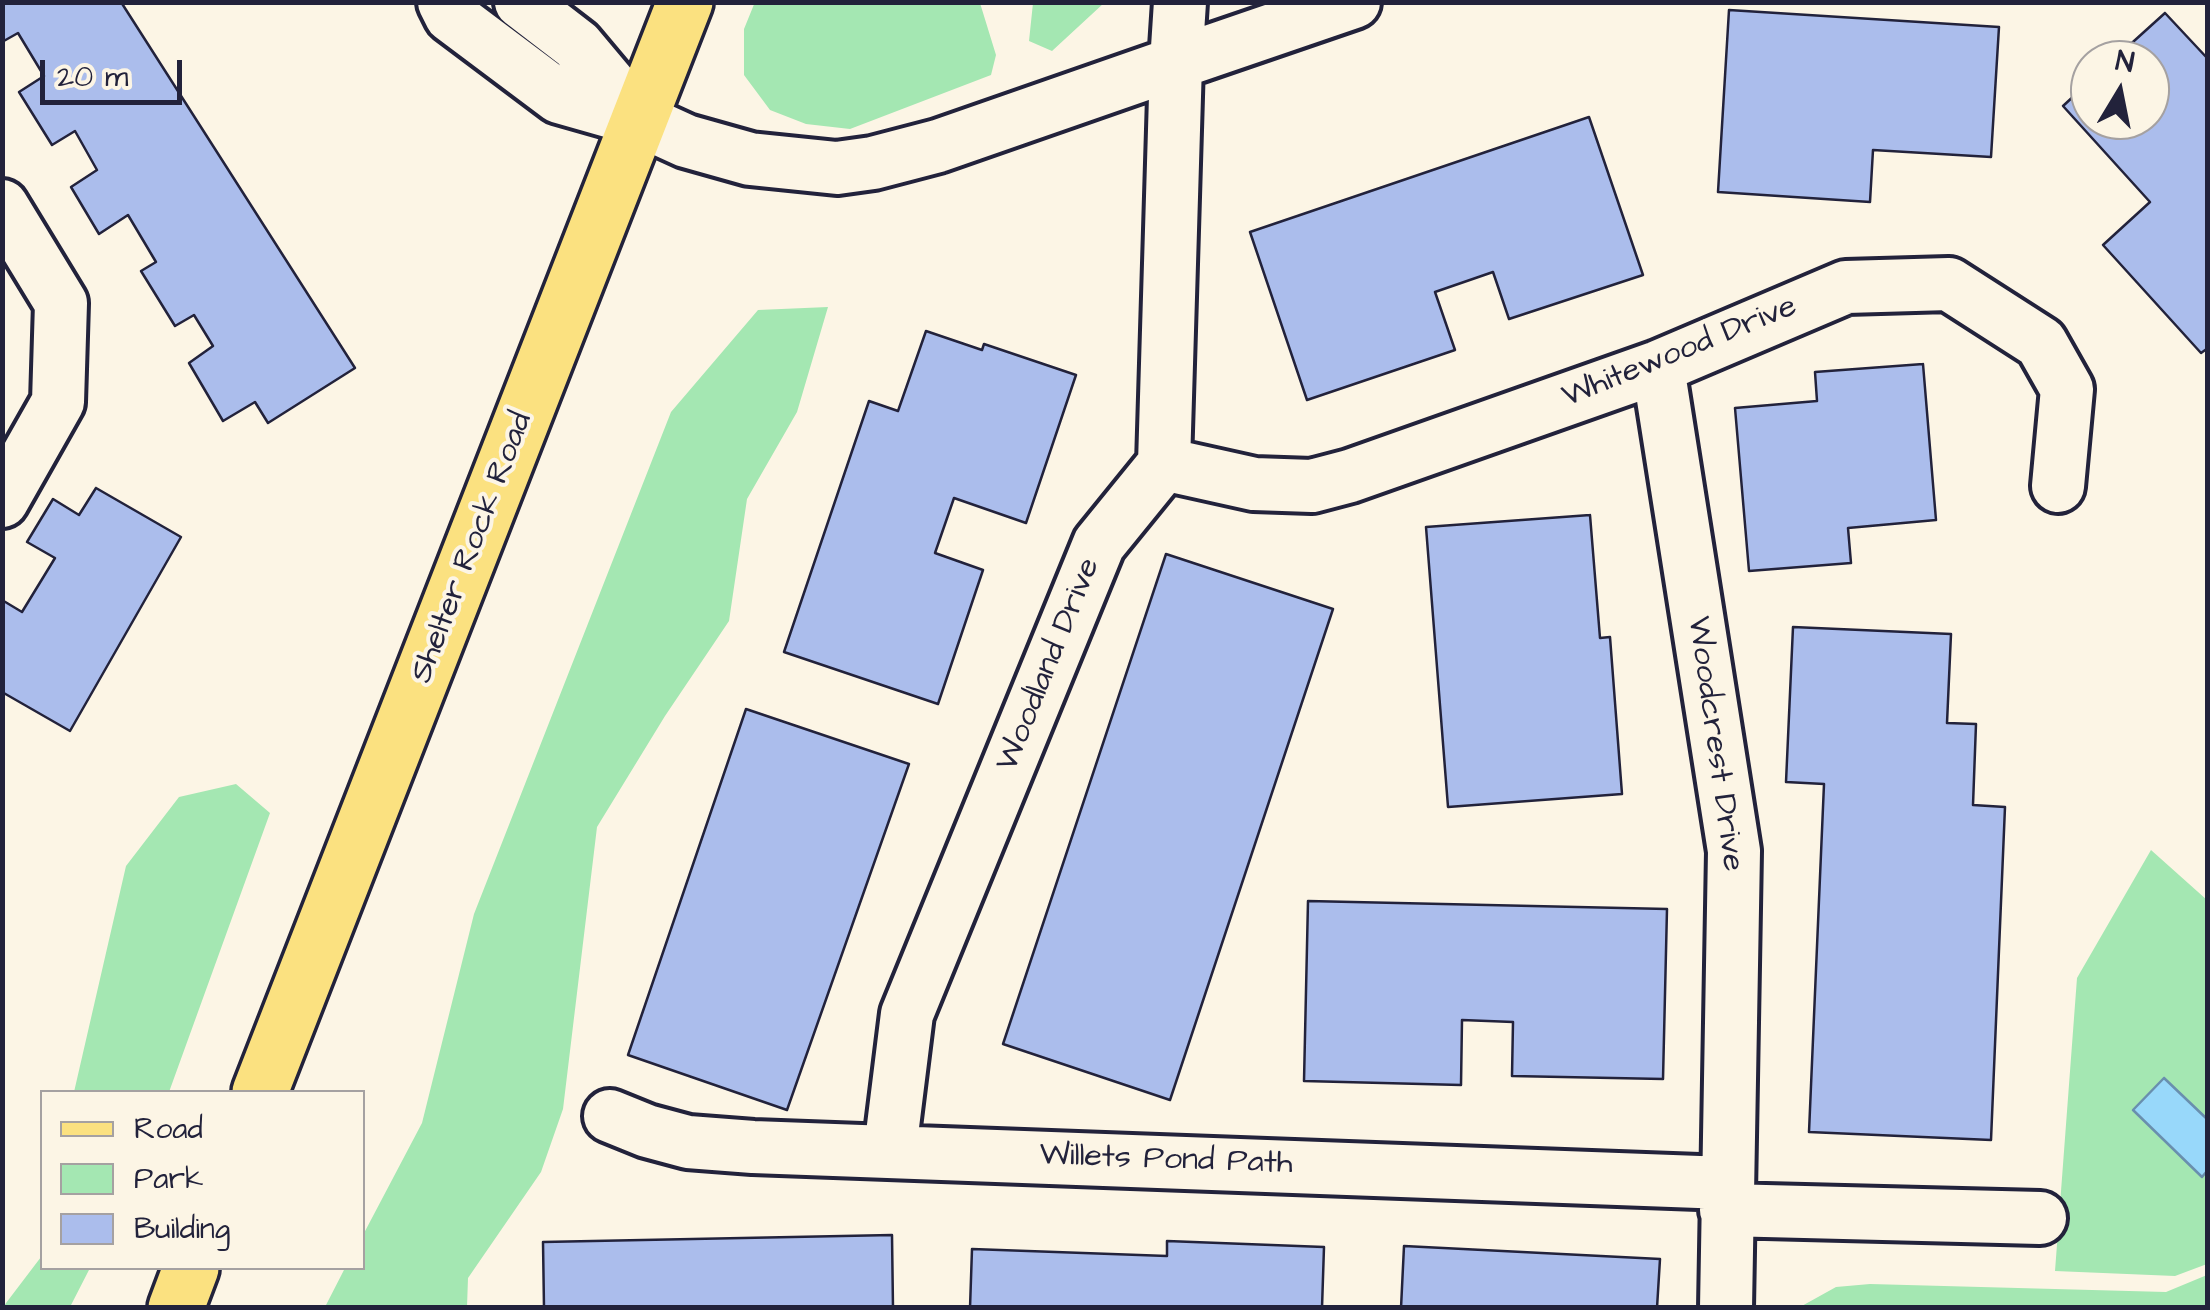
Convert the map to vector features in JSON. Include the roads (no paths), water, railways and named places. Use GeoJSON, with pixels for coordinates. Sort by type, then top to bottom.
{"type":"FeatureCollection","features":[{"type":"Feature","properties":{"kind":"main road","name":"Shelter Rock Road"},"geometry":{"type":"LineString","coordinates":[[261,1090],[684,2]]}},
{"type":"Feature","properties":{"kind":"main road"},"geometry":{"type":"LineString","coordinates":[[176,1308],[190,1270]]}},
{"type":"Feature","properties":{"kind":"street"},"geometry":{"type":"LineString","coordinates":[[444,2],[451,16],[558,97],[640,120],[686,141],[750,159],[837,168],[938,146],[1354,2]]}},
{"type":"Feature","properties":{"kind":"street"},"geometry":{"type":"LineString","coordinates":[[522,2],[578,45],[640,120]]}},
{"type":"Feature","properties":{"kind":"street"},"geometry":{"type":"LineString","coordinates":[[1164,464],[1180,2]]}},
{"type":"Feature","properties":{"kind":"street"},"geometry":{"type":"LineString","coordinates":[[2,206],[61,303],[58,402],[2,501]]}},
{"type":"Feature","properties":{"kind":"street","name":"Whitewood Drive"},"geometry":{"type":"LineString","coordinates":[[1164,464],[1254,484],[1312,486],[1350,476],[1658,366],[1846,287],[1948,284],[2041,343],[2067,389],[2058,486]]}},
{"type":"Feature","properties":{"kind":"street","name":"Woodcrest Drive"},"geometry":{"type":"LineString","coordinates":[[1658,366],[1734,851],[1726,1308]]}},
{"type":"Feature","properties":{"kind":"street","name":"Woodland Drive"},"geometry":{"type":"LineString","coordinates":[[890,1150],[907,1014],[1099,544],[1164,464]]}},
{"type":"Feature","properties":{"kind":"street","name":"Willets Pond Path"},"geometry":{"type":"LineString","coordinates":[[610,1116],[688,1142],[890,1150],[2040,1218]]}},
{"type":"Feature","properties":{"kind":"water"},"geometry":{"type":"Polygon","coordinates":[[[2164,1078],[2207,1119],[2207,1171],[2202,1177],[2133,1110],[2164,1078]]]}}]}
